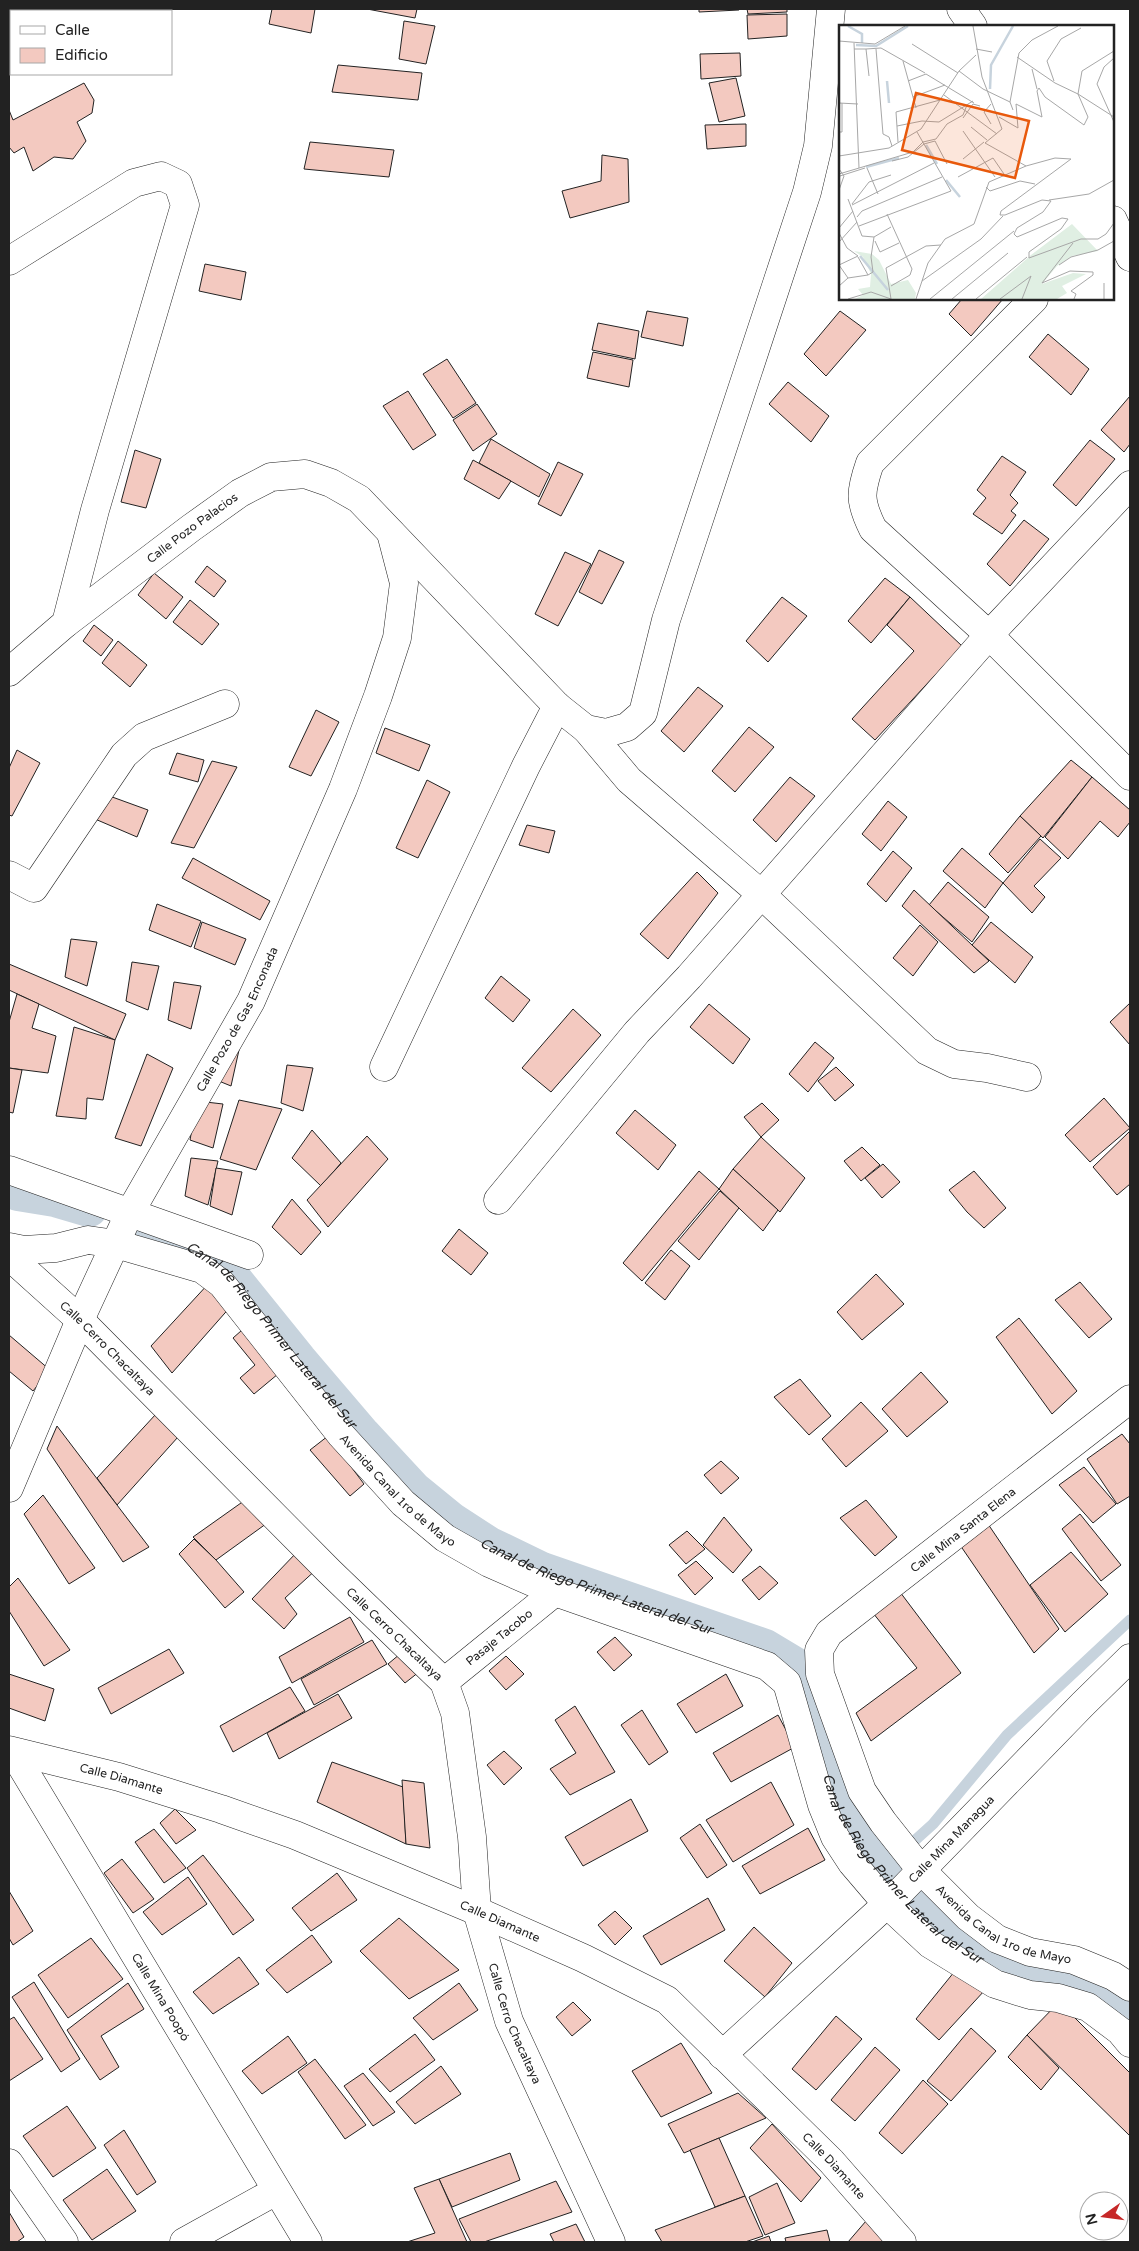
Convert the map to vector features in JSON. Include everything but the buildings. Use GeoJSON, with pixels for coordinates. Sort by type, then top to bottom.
{"type":"FeatureCollection","features":[{"type":"Feature","properties":{"kind":"street"},"geometry":{"type":"LineString","coordinates":[[586,729],[606,733],[627,727],[643,713],[666,620],[807,192],[818,146],[831,9]]}},
{"type":"Feature","properties":{"kind":"street"},"geometry":{"type":"LineString","coordinates":[[961,9],[972,25]]}},
{"type":"Feature","properties":{"kind":"street"},"geometry":{"type":"LineString","coordinates":[[9,261],[134,183],[161,176],[178,184],[185,205],[95,510],[66,624]]}},
{"type":"Feature","properties":{"kind":"street"},"geometry":{"type":"LineString","coordinates":[[1114,222],[1130,257]]}},
{"type":"Feature","properties":{"kind":"street"},"geometry":{"type":"LineString","coordinates":[[1033,300],[870,462],[862,486],[863,510],[873,529],[989,635],[1130,776]]}},
{"type":"Feature","properties":{"kind":"street","name":"Calle Pozo Palacios"},"geometry":{"type":"LineString","coordinates":[[9,672],[66,624],[191,528],[240,493],[271,477],[305,474],[331,483],[359,499],[557,706],[586,729],[630,780],[761,894],[927,1051],[954,1064],[987,1068],[1027,1077]]}},
{"type":"Feature","properties":{"kind":"street"},"geometry":{"type":"LineString","coordinates":[[498,1200],[636,1032],[688,978],[989,635],[1130,484]]}},
{"type":"Feature","properties":{"kind":"street","name":"Calle Pozo de Gas Enconada"},"geometry":{"type":"LineString","coordinates":[[9,1488],[80,1320],[129,1214],[251,1001],[350,770],[397,638],[404,583],[390,531]]}},
{"type":"Feature","properties":{"kind":"street"},"geometry":{"type":"LineString","coordinates":[[9,875],[34,888],[124,755],[144,737],[225,704]]}},
{"type":"Feature","properties":{"kind":"street"},"geometry":{"type":"LineString","coordinates":[[384,1067],[522,774],[557,706]]}},
{"type":"Feature","properties":{"kind":"street"},"geometry":{"type":"LineString","coordinates":[[9,1170],[249,1256]]}},
{"type":"Feature","properties":{"kind":"street","name":"Avenida Canal 1ro de Mayo"},"geometry":{"type":"LineString","coordinates":[[9,1247],[24,1250],[48,1248],[88,1240],[116,1244],[202,1270],[222,1284],[341,1435],[402,1503],[445,1538],[489,1563],[555,1592],[767,1666],[787,1682],[822,1805],[835,1837],[852,1863],[887,1904],[930,1944],[995,1984],[1030,1995],[1058,1998],[1088,2007],[1120,2031],[1130,2043]]}},
{"type":"Feature","properties":{"kind":"street","name":"Calle Cerro Chacaltaya"},"geometry":{"type":"LineString","coordinates":[[9,1256],[80,1320],[329,1571],[444,1682],[455,1713],[472,1837],[477,1911],[509,2021],[611,2242]]}},
{"type":"Feature","properties":{"kind":"street","name":"Calle Mina Santa Elena"},"geometry":{"type":"LineString","coordinates":[[820,1674],[819,1650],[829,1633],[1130,1399]]}},
{"type":"Feature","properties":{"kind":"street","name":"Pasaje Tacobo"},"geometry":{"type":"LineString","coordinates":[[444,1682],[555,1592]]}},
{"type":"Feature","properties":{"kind":"street","name":"Calle Mina Managua"},"geometry":{"type":"LineString","coordinates":[[722,2055],[922,1870],[1130,1658]]}},
{"type":"Feature","properties":{"kind":"street","name":"Avenida Canal 1ro de Mayo"},"geometry":{"type":"LineString","coordinates":[[820,1674],[862,1791],[883,1822],[922,1870],[968,1917],[997,1940],[1030,1952],[1074,1960],[1113,1976],[1130,1987]]}},
{"type":"Feature","properties":{"kind":"street","name":"Calle Diamante"},"geometry":{"type":"LineString","coordinates":[[11,1751],[119,1777],[221,1808],[295,1836],[477,1911],[583,1958],[667,2000],[831,2161],[902,2242]]}},
{"type":"Feature","properties":{"kind":"street","name":"Calle Mina Poopó"},"geometry":{"type":"LineString","coordinates":[[11,1751],[182,2030],[308,2242]]}},
{"type":"Feature","properties":{"kind":"street"},"geometry":{"type":"LineString","coordinates":[[9,2163],[64,2242]]}},
{"type":"Feature","properties":{"kind":"street"},"geometry":{"type":"LineString","coordinates":[[184,2242],[276,2191]]}},
{"type":"Feature","properties":{"kind":"waterway","name":"Canal de Riego Primer Lateral del Sur"},"geometry":{"type":"LineString","coordinates":[[9,1186],[18,1192],[55,1198],[89,1208]]}},
{"type":"Feature","properties":{"kind":"waterway","name":"Canal de Riego Primer Lateral del Sur"},"geometry":{"type":"LineString","coordinates":[[153,1230],[178,1239],[223,1267],[362,1435],[413,1490],[451,1521],[488,1545],[542,1571],[765,1648],[795,1666],[806,1685],[815,1715],[826,1768],[836,1803],[865,1852],[915,1909],[944,1937],[997,1969],[1026,1982],[1056,1985],[1094,1993],[1130,2012]]}},
{"type":"Feature","properties":{"kind":"waterway"},"geometry":{"type":"LineString","coordinates":[[881,1871],[933,1824],[1007,1735],[1130,1620]]}}]}
